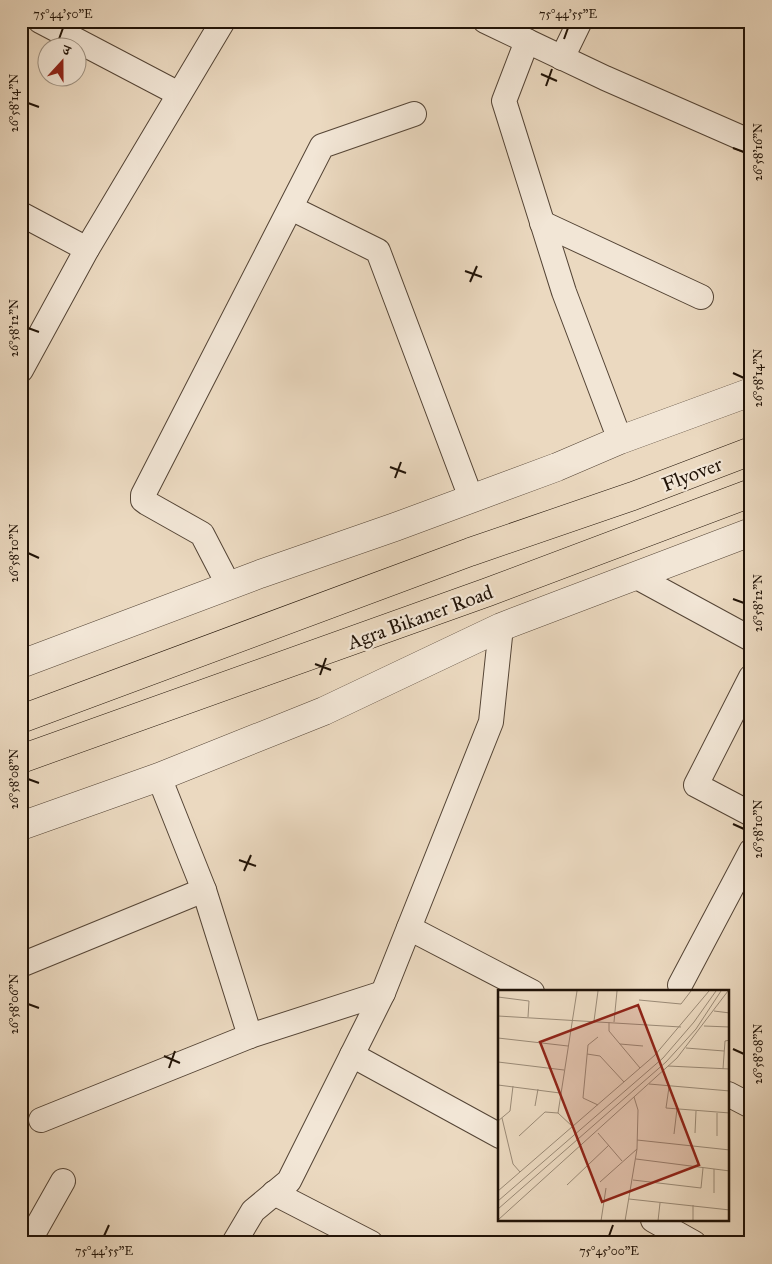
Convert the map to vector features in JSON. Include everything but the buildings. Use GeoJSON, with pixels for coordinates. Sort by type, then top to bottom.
{"type":"FeatureCollection","features":[{"type":"Feature","properties":{"kind":"highway","name":"Flyover"},"geometry":{"type":"LineString","coordinates":[[21,719],[470,552],[633,496],[751,451]]}},
{"type":"Feature","properties":{"kind":"highway","name":"Flyover"},"geometry":{"type":"LineString","coordinates":[[649,532],[751,494]]}},
{"type":"Feature","properties":{"kind":"highway","name":"Agra Bikaner Road"},"geometry":{"type":"LineString","coordinates":[[21,759],[488,592],[649,532]]}},
{"type":"Feature","properties":{"kind":"street"},"geometry":{"type":"LineString","coordinates":[[40,21],[179,94]]}},
{"type":"Feature","properties":{"kind":"street"},"geometry":{"type":"LineString","coordinates":[[21,370],[87,249],[223,21]]}},
{"type":"Feature","properties":{"kind":"street"},"geometry":{"type":"LineString","coordinates":[[485,21],[562,58],[751,142]]}},
{"type":"Feature","properties":{"kind":"street"},"geometry":{"type":"LineString","coordinates":[[562,58],[580,21]]}},
{"type":"Feature","properties":{"kind":"street"},"geometry":{"type":"LineString","coordinates":[[527,41],[504,102],[564,292],[620,440]]}},
{"type":"Feature","properties":{"kind":"street"},"geometry":{"type":"LineString","coordinates":[[229,586],[202,534],[147,504],[143,500],[143,495],[322,146],[414,114]]}},
{"type":"Feature","properties":{"kind":"street"},"geometry":{"type":"LineString","coordinates":[[291,208],[378,251],[472,498]]}},
{"type":"Feature","properties":{"kind":"street"},"geometry":{"type":"LineString","coordinates":[[21,214],[87,249]]}},
{"type":"Feature","properties":{"kind":"street"},"geometry":{"type":"LineString","coordinates":[[542,223],[701,297]]}},
{"type":"Feature","properties":{"kind":"street"},"geometry":{"type":"LineString","coordinates":[[21,664],[229,586],[395,527],[557,466],[620,440],[751,392]]}},
{"type":"Feature","properties":{"kind":"street"},"geometry":{"type":"LineString","coordinates":[[21,826],[159,777],[324,711],[501,627],[637,577],[751,532]]}},
{"type":"Feature","properties":{"kind":"street"},"geometry":{"type":"LineString","coordinates":[[637,577],[751,639]]}},
{"type":"Feature","properties":{"kind":"street"},"geometry":{"type":"LineString","coordinates":[[234,1243],[253,1211],[289,1181],[383,993],[491,722],[501,627]]}},
{"type":"Feature","properties":{"kind":"street"},"geometry":{"type":"LineString","coordinates":[[751,677],[696,785],[751,814]]}},
{"type":"Feature","properties":{"kind":"street"},"geometry":{"type":"LineString","coordinates":[[159,777],[204,890],[250,1036]]}},
{"type":"Feature","properties":{"kind":"street"},"geometry":{"type":"LineString","coordinates":[[680,985],[751,850]]}},
{"type":"Feature","properties":{"kind":"street"},"geometry":{"type":"LineString","coordinates":[[21,965],[204,890]]}},
{"type":"Feature","properties":{"kind":"street"},"geometry":{"type":"LineString","coordinates":[[409,928],[528,990]]}},
{"type":"Feature","properties":{"kind":"street"},"geometry":{"type":"LineString","coordinates":[[41,1120],[250,1036],[383,993]]}},
{"type":"Feature","properties":{"kind":"street"},"geometry":{"type":"LineString","coordinates":[[352,1055],[498,1135]]}},
{"type":"Feature","properties":{"kind":"street"},"geometry":{"type":"LineString","coordinates":[[730,1095],[751,1106]]}},
{"type":"Feature","properties":{"kind":"street"},"geometry":{"type":"LineString","coordinates":[[28,1243],[63,1181]]}},
{"type":"Feature","properties":{"kind":"street"},"geometry":{"type":"LineString","coordinates":[[274,1193],[371,1243]]}},
{"type":"Feature","properties":{"kind":"street"},"geometry":{"type":"LineString","coordinates":[[657,1222],[694,1243]]}}]}
